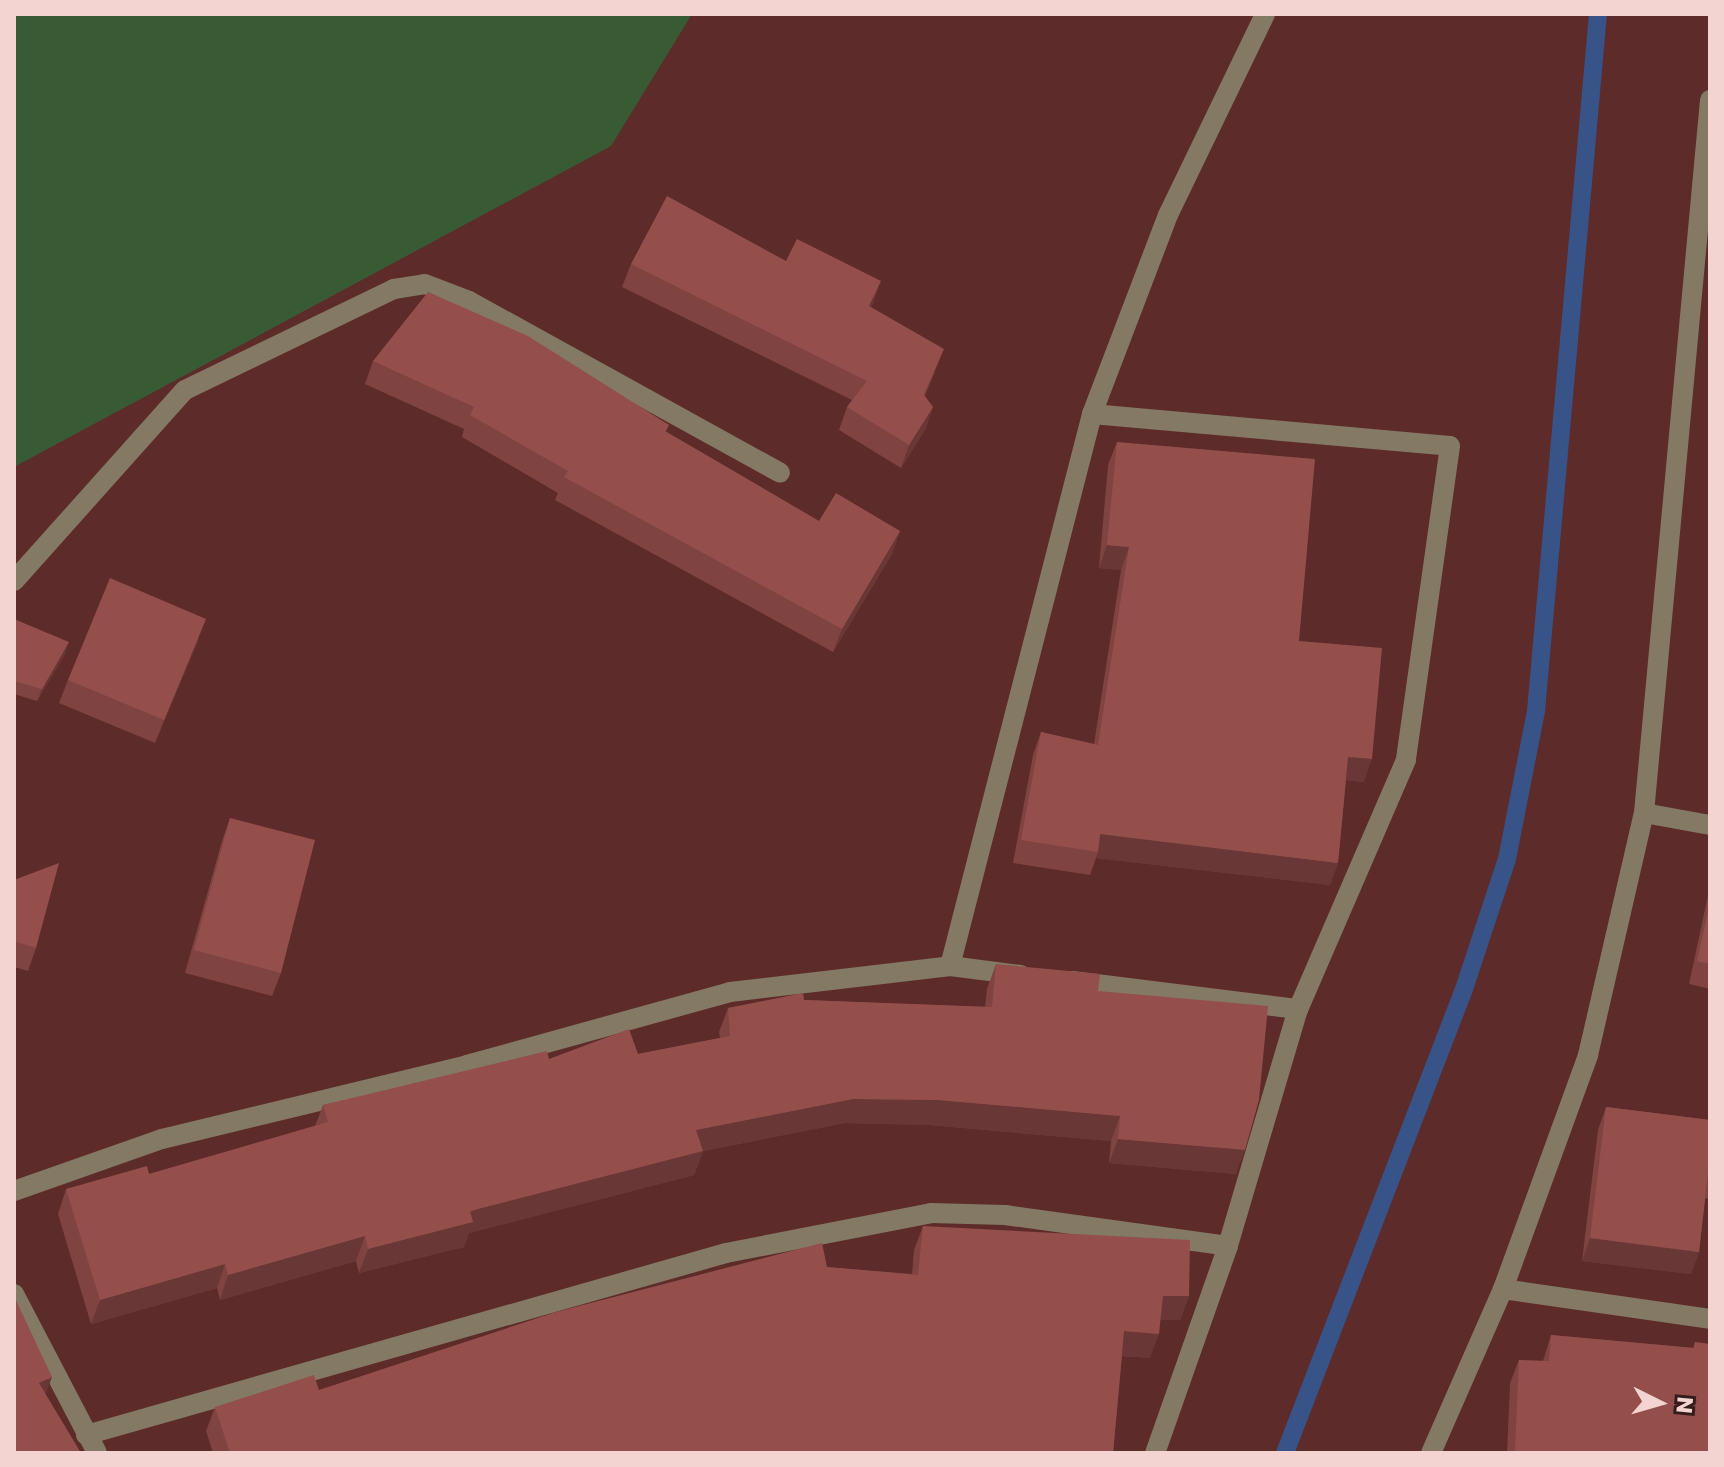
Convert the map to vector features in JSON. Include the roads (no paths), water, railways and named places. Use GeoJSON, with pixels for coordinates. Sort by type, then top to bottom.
{"type":"FeatureCollection","features":[{"type":"Feature","properties":{"kind":"street"},"geometry":{"type":"LineString","coordinates":[[950,966],[1092,414],[1168,215],[1265,14]]}},
{"type":"Feature","properties":{"kind":"street"},"geometry":{"type":"LineString","coordinates":[[1431,1453],[1503,1289],[1588,1055],[1644,813],[1710,100]]}},
{"type":"Feature","properties":{"kind":"street"},"geometry":{"type":"LineString","coordinates":[[14,581],[185,390],[394,289],[425,284],[469,301],[780,473]]}},
{"type":"Feature","properties":{"kind":"street"},"geometry":{"type":"LineString","coordinates":[[1092,414],[1450,446],[1406,760],[1298,1009],[1228,1246],[1155,1453]]}},
{"type":"Feature","properties":{"kind":"street"},"geometry":{"type":"LineString","coordinates":[[1644,813],[1710,825]]}},
{"type":"Feature","properties":{"kind":"street"},"geometry":{"type":"LineString","coordinates":[[14,1191],[162,1139],[467,1065],[730,992],[950,966],[1298,1009]]}},
{"type":"Feature","properties":{"kind":"street"},"geometry":{"type":"LineString","coordinates":[[14,1294],[92,1444],[726,1253],[931,1213],[1005,1215],[1228,1246]]}},
{"type":"Feature","properties":{"kind":"street"},"geometry":{"type":"LineString","coordinates":[[1503,1289],[1710,1319]]}},
{"type":"Feature","properties":{"kind":"waterway"},"geometry":{"type":"LineString","coordinates":[[1285,1453],[1464,989],[1507,859],[1536,711],[1598,14]]}}]}
